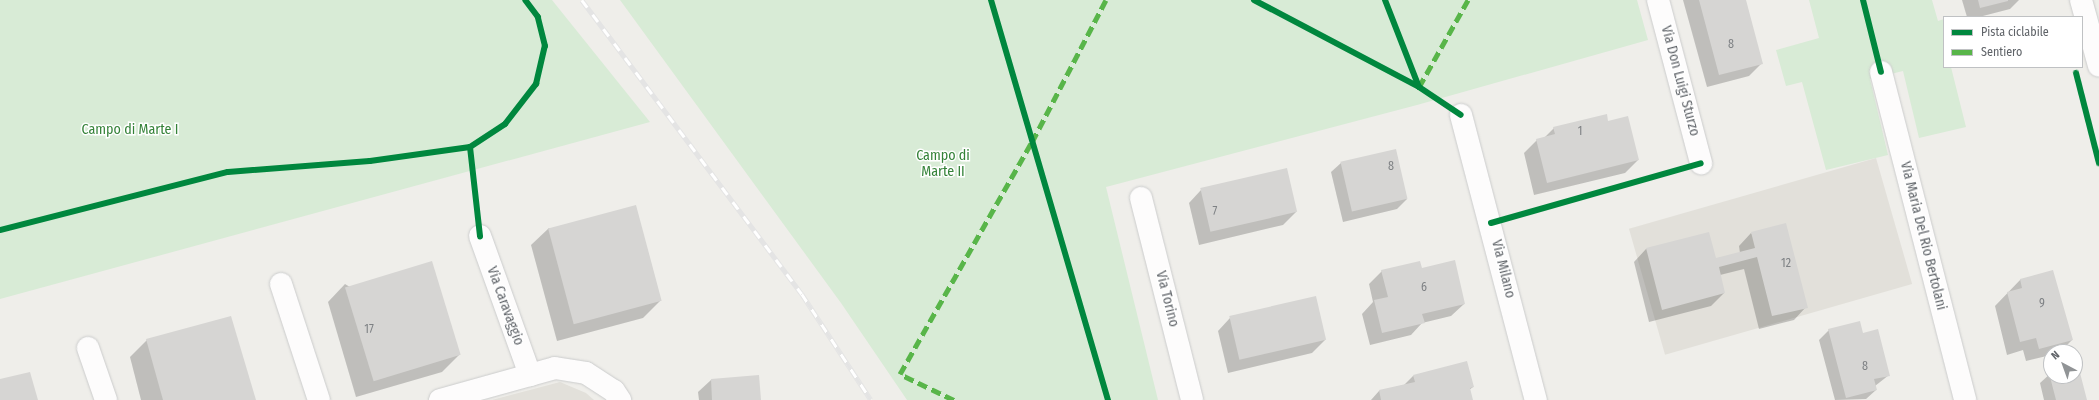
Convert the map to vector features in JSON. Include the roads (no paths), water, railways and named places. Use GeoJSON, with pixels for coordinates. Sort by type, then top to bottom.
{"type":"FeatureCollection","features":[{"type":"Feature","properties":{"kind":"street","name":"Via Don Luigi Sturzo"},"geometry":{"type":"LineString","coordinates":[[1658,0],[1701,163]]}},
{"type":"Feature","properties":{"kind":"street"},"geometry":{"type":"LineString","coordinates":[[2081,0],[2099,66]]}},
{"type":"Feature","properties":{"kind":"street","name":"Via Maria Del Rio Bertolani"},"geometry":{"type":"LineString","coordinates":[[1881,72],[1965,400]]}},
{"type":"Feature","properties":{"kind":"street","name":"Via Milano"},"geometry":{"type":"LineString","coordinates":[[1461,116],[1536,400]]}},
{"type":"Feature","properties":{"kind":"street","name":"Via Torino"},"geometry":{"type":"LineString","coordinates":[[1141,198],[1192,400]]}},
{"type":"Feature","properties":{"kind":"street","name":"Via Caravaggio"},"geometry":{"type":"LineString","coordinates":[[480,236],[530,375]]}},
{"type":"Feature","properties":{"kind":"street"},"geometry":{"type":"LineString","coordinates":[[281,284],[319,400]]}},
{"type":"Feature","properties":{"kind":"street"},"geometry":{"type":"LineString","coordinates":[[88,348],[106,400]]}},
{"type":"Feature","properties":{"kind":"street"},"geometry":{"type":"LineString","coordinates":[[440,400],[555,368],[574,370],[601,382],[614,391],[620,400]]}},
{"type":"Feature","properties":{"kind":"railway"},"geometry":{"type":"LineString","coordinates":[[582,0],[802,294],[871,400]]}},
{"type":"Feature","properties":{"kind":"park label","name":"Campo di Marte I"},"geometry":{"type":"Point","coordinates":[130,130]}},
{"type":"Feature","properties":{"kind":"park label","name":"Campo di Marte II"},"geometry":{"type":"Point","coordinates":[943,164]}}]}
